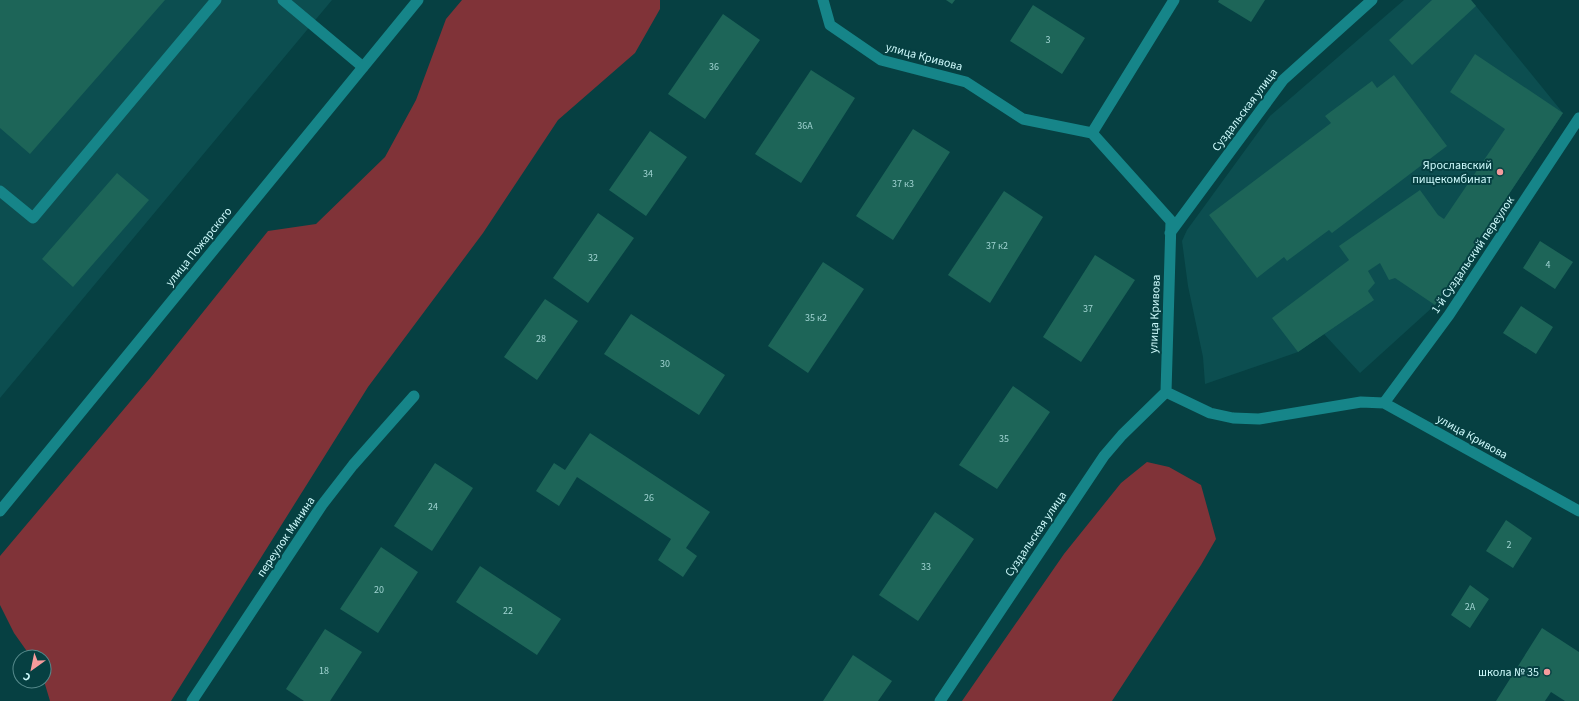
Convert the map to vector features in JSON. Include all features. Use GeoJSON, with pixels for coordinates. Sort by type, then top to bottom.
{"type":"FeatureCollection","features":[{"type":"Feature","properties":{"kind":"street"},"geometry":{"type":"LineString","coordinates":[[0,191],[33,218],[216,0]]}},
{"type":"Feature","properties":{"kind":"street"},"geometry":{"type":"LineString","coordinates":[[283,0],[363,67]]}},
{"type":"Feature","properties":{"kind":"street","name":"улица Пожарского"},"geometry":{"type":"LineString","coordinates":[[0,511],[418,0]]}},
{"type":"Feature","properties":{"kind":"street","name":"улица Кривова"},"geometry":{"type":"LineString","coordinates":[[823,0],[830,25],[881,60],[966,82],[1023,119],[1092,133],[1171,221],[1166,392],[1210,413],[1233,418],[1259,419],[1361,402],[1384,404],[1579,511]]}},
{"type":"Feature","properties":{"kind":"street"},"geometry":{"type":"LineString","coordinates":[[1092,133],[1174,0]]}},
{"type":"Feature","properties":{"kind":"street","name":"Суздальская улица"},"geometry":{"type":"LineString","coordinates":[[1170,233],[1282,80],[1372,0]]}},
{"type":"Feature","properties":{"kind":"street","name":"1-й Суздальский переулок"},"geometry":{"type":"LineString","coordinates":[[1384,404],[1449,315],[1579,118]]}},
{"type":"Feature","properties":{"kind":"street","name":"Суздальская улица"},"geometry":{"type":"LineString","coordinates":[[940,701],[1104,456],[1122,435],[1166,392]]}},
{"type":"Feature","properties":{"kind":"street","name":"переулок Минина"},"geometry":{"type":"LineString","coordinates":[[192,701],[322,506],[353,465],[414,396]]}},
{"type":"Feature","properties":{"kind":"shaded area"},"geometry":{"type":"Polygon","coordinates":[[[0,0],[332,0],[0,398],[0,0]]]}},
{"type":"Feature","properties":{"kind":"shaded area"},"geometry":{"type":"Polygon","coordinates":[[[462,0],[660,0],[660,9],[635,53],[558,120],[483,233],[368,387],[171,701],[50,701],[46,689],[52,689],[52,649],[25,649],[14,633],[0,605],[0,556],[151,377],[268,231],[316,224],[385,157],[416,100],[446,19],[462,0]]]}},
{"type":"Feature","properties":{"kind":"shaded area"},"geometry":{"type":"Polygon","coordinates":[[[1404,0],[1471,0],[1563,113],[1435,305],[1360,373],[1324,334],[1298,352],[1205,384],[1203,357],[1188,286],[1182,241],[1187,230],[1270,116],[1404,0]]]}},
{"type":"Feature","properties":{"kind":"shaded area"},"geometry":{"type":"Polygon","coordinates":[[[1147,462],[1169,467],[1201,485],[1216,539],[1201,565],[1112,701],[962,701],[1064,554],[1121,483],[1147,462]]]}},
{"type":"Feature","properties":{"kind":"building"},"geometry":{"type":"Polygon","coordinates":[[[0,0],[165,0],[30,154],[0,128],[0,0]]]}},
{"type":"Feature","properties":{"kind":"building"},"geometry":{"type":"Polygon","coordinates":[[[946,0],[955,0],[952,4],[946,0]]]}},
{"type":"Feature","properties":{"kind":"building"},"geometry":{"type":"Polygon","coordinates":[[[1219,0],[1265,0],[1251,22],[1218,2],[1219,0]]]}},
{"type":"Feature","properties":{"kind":"building"},"geometry":{"type":"Polygon","coordinates":[[[1432,0],[1471,0],[1476,6],[1412,65],[1389,40],[1432,0]]]}},
{"type":"Feature","properties":{"kind":"building"},"geometry":{"type":"Polygon","coordinates":[[[1033,5],[1085,38],[1062,74],[1010,41],[1033,5]]]}},
{"type":"Feature","properties":{"kind":"building"},"geometry":{"type":"Polygon","coordinates":[[[723,14],[760,40],[705,119],[668,94],[723,14]]]}},
{"type":"Feature","properties":{"kind":"building"},"geometry":{"type":"Polygon","coordinates":[[[1475,54],[1563,113],[1435,305],[1395,278],[1389,280],[1380,263],[1368,271],[1375,283],[1368,291],[1374,300],[1298,352],[1272,318],[1349,260],[1339,246],[1420,190],[1438,215],[1444,219],[1505,129],[1450,92],[1475,54]]]}},
{"type":"Feature","properties":{"kind":"building"},"geometry":{"type":"Polygon","coordinates":[[[811,70],[855,98],[801,183],[755,154],[811,70]]]}},
{"type":"Feature","properties":{"kind":"building"},"geometry":{"type":"Polygon","coordinates":[[[1394,75],[1447,146],[1332,233],[1329,230],[1287,261],[1284,257],[1257,278],[1209,215],[1331,123],[1325,116],[1372,81],[1377,88],[1394,75]]]}},
{"type":"Feature","properties":{"kind":"building"},"geometry":{"type":"Polygon","coordinates":[[[913,129],[950,152],[893,240],[856,216],[913,129]]]}},
{"type":"Feature","properties":{"kind":"building"},"geometry":{"type":"Polygon","coordinates":[[[650,131],[687,157],[646,216],[609,190],[650,131]]]}},
{"type":"Feature","properties":{"kind":"building"},"geometry":{"type":"Polygon","coordinates":[[[117,173],[149,200],[73,287],[42,259],[117,173]]]}},
{"type":"Feature","properties":{"kind":"building"},"geometry":{"type":"Polygon","coordinates":[[[1004,191],[1043,217],[990,303],[948,275],[1004,191]]]}},
{"type":"Feature","properties":{"kind":"building"},"geometry":{"type":"Polygon","coordinates":[[[598,213],[634,238],[588,303],[553,278],[598,213]]]}},
{"type":"Feature","properties":{"kind":"building"},"geometry":{"type":"Polygon","coordinates":[[[1540,241],[1573,262],[1555,289],[1523,268],[1540,241]]]}},
{"type":"Feature","properties":{"kind":"building"},"geometry":{"type":"Polygon","coordinates":[[[1095,255],[1135,280],[1081,362],[1043,337],[1095,255]]]}},
{"type":"Feature","properties":{"kind":"building"},"geometry":{"type":"Polygon","coordinates":[[[823,262],[864,289],[808,373],[768,346],[823,262]]]}},
{"type":"Feature","properties":{"kind":"building"},"geometry":{"type":"Polygon","coordinates":[[[545,299],[578,321],[537,380],[504,357],[545,299]]]}},
{"type":"Feature","properties":{"kind":"building"},"geometry":{"type":"Polygon","coordinates":[[[1521,306],[1553,327],[1536,354],[1503,333],[1521,306]]]}},
{"type":"Feature","properties":{"kind":"building"},"geometry":{"type":"Polygon","coordinates":[[[631,314],[725,375],[699,415],[604,354],[631,314]]]}},
{"type":"Feature","properties":{"kind":"building"},"geometry":{"type":"Polygon","coordinates":[[[1013,386],[1050,412],[997,489],[959,465],[1013,386]]]}},
{"type":"Feature","properties":{"kind":"building"},"geometry":{"type":"Polygon","coordinates":[[[590,433],[710,512],[686,548],[697,556],[683,577],[658,560],[671,539],[577,477],[559,506],[536,491],[554,463],[565,470],[590,433]]]}},
{"type":"Feature","properties":{"kind":"building"},"geometry":{"type":"Polygon","coordinates":[[[435,463],[473,488],[432,551],[394,526],[435,463]]]}},
{"type":"Feature","properties":{"kind":"building"},"geometry":{"type":"Polygon","coordinates":[[[935,512],[974,539],[918,621],[879,595],[935,512]]]}},
{"type":"Feature","properties":{"kind":"building"},"geometry":{"type":"Polygon","coordinates":[[[1506,520],[1532,538],[1513,568],[1486,551],[1506,520]]]}},
{"type":"Feature","properties":{"kind":"building"},"geometry":{"type":"Polygon","coordinates":[[[381,547],[418,572],[378,633],[340,609],[381,547]]]}},
{"type":"Feature","properties":{"kind":"building"},"geometry":{"type":"Polygon","coordinates":[[[480,566],[561,619],[537,655],[456,602],[480,566]]]}},
{"type":"Feature","properties":{"kind":"building"},"geometry":{"type":"Polygon","coordinates":[[[1470,585],[1489,599],[1470,628],[1451,615],[1470,585]]]}},
{"type":"Feature","properties":{"kind":"building","name":"школа № 35"},"geometry":{"type":"Polygon","coordinates":[[[1542,628],[1579,652],[1579,701],[1565,701],[1551,692],[1545,701],[1496,701],[1542,628]]]}},
{"type":"Feature","properties":{"kind":"building"},"geometry":{"type":"Polygon","coordinates":[[[325,629],[362,652],[330,701],[304,701],[286,689],[325,629]]]}},
{"type":"Feature","properties":{"kind":"building"},"geometry":{"type":"Polygon","coordinates":[[[853,655],[892,681],[878,701],[823,701],[853,655]]]}},
{"type":"Feature","properties":{"kind":"place","name":"Ярославский пищекомбинат"},"geometry":{"type":"Point","coordinates":[1500,172]}},
{"type":"Feature","properties":{"kind":"place","name":"школа № 35"},"geometry":{"type":"Point","coordinates":[1547,672]}}]}
